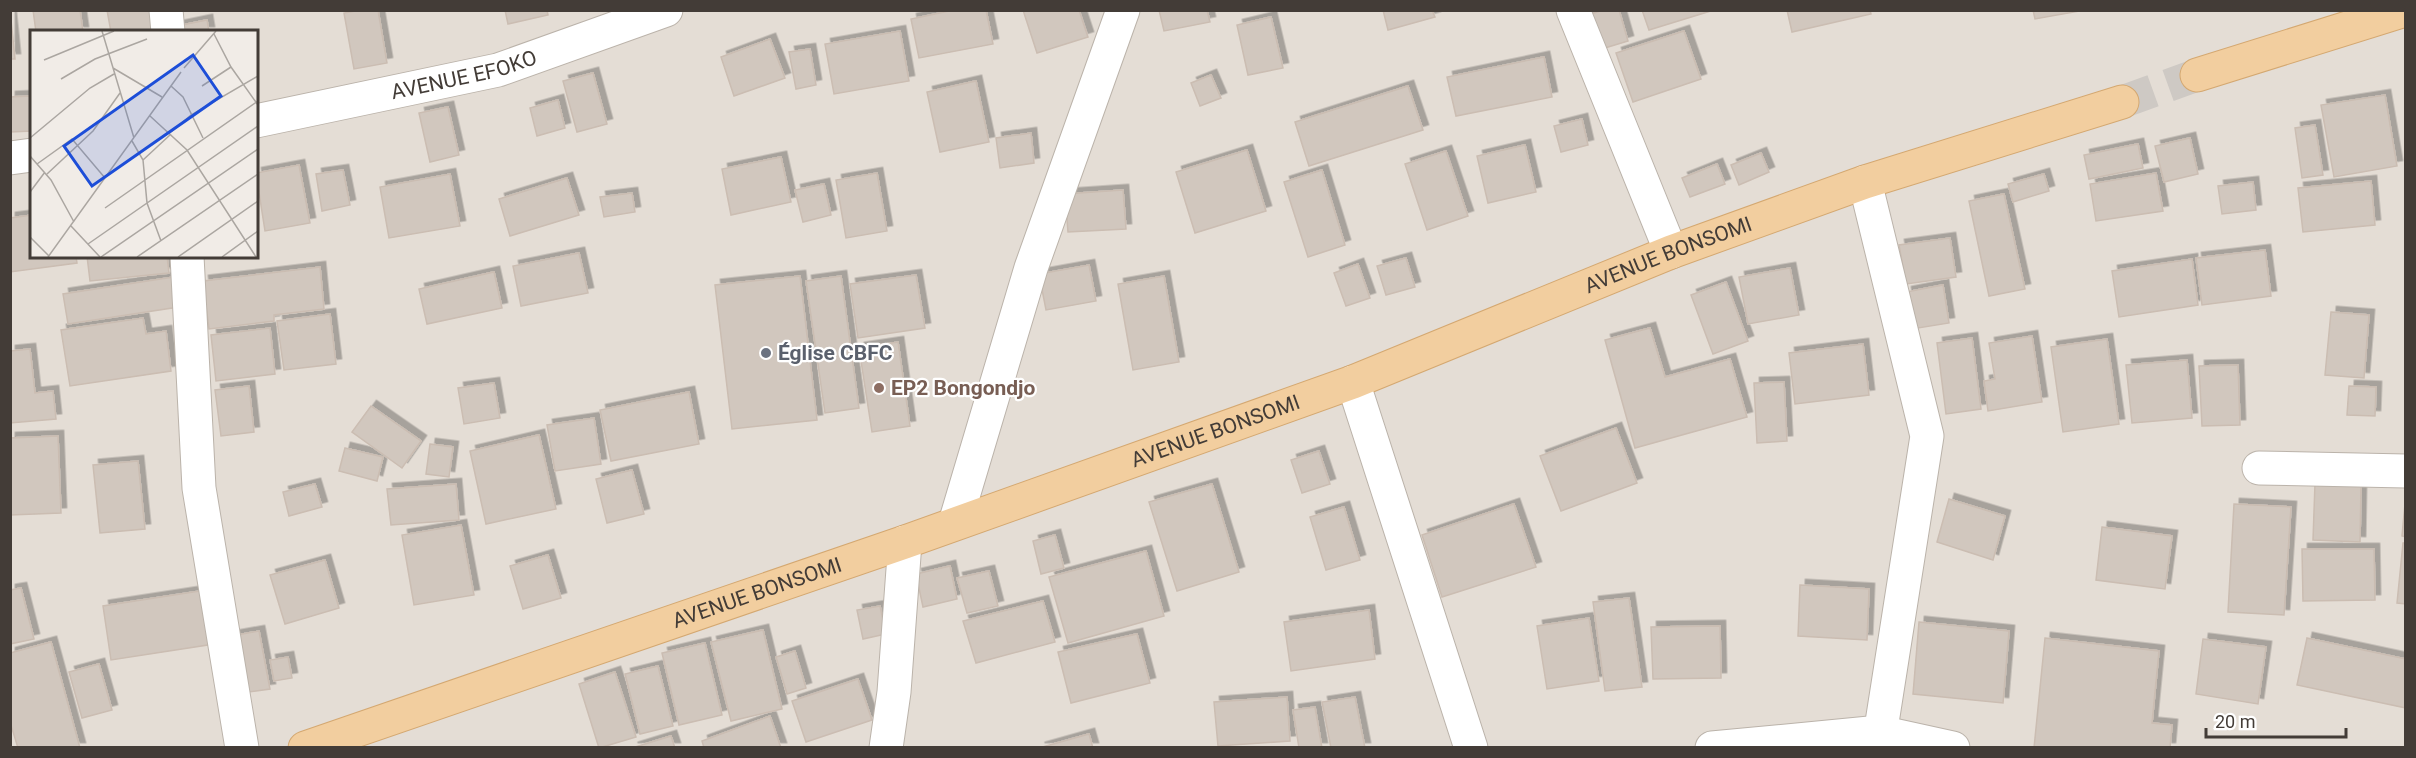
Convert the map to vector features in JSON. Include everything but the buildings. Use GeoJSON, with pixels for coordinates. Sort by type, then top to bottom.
{"type":"FeatureCollection","features":[{"type":"Feature","properties":{"kind":"main road"},"geometry":{"type":"LineString","coordinates":[[2197,75],[2405,10]]}},
{"type":"Feature","properties":{"kind":"main road","name":"AVENUE BONSOMI"},"geometry":{"type":"LineString","coordinates":[[305,747],[905,542],[1353,382],[1671,252],[1865,182],[2122,102]]}},
{"type":"Feature","properties":{"kind":"street"},"geometry":{"type":"LineString","coordinates":[[166,10],[168,30]]}},
{"type":"Feature","properties":{"kind":"street","name":"AVENUE EFOKO"},"geometry":{"type":"LineString","coordinates":[[258,121],[498,70],[666,10]]}},
{"type":"Feature","properties":{"kind":"street"},"geometry":{"type":"LineString","coordinates":[[955,523],[1031,268],[1123,10]]}},
{"type":"Feature","properties":{"kind":"street"},"geometry":{"type":"LineString","coordinates":[[1573,10],[1671,252]]}},
{"type":"Feature","properties":{"kind":"street"},"geometry":{"type":"LineString","coordinates":[[10,158],[30,155]]}},
{"type":"Feature","properties":{"kind":"street"},"geometry":{"type":"LineString","coordinates":[[1865,182],[1927,436],[1879,740]]}},
{"type":"Feature","properties":{"kind":"street"},"geometry":{"type":"LineString","coordinates":[[187,258],[200,488],[242,747]]}},
{"type":"Feature","properties":{"kind":"street"},"geometry":{"type":"LineString","coordinates":[[1353,382],[1471,747]]}},
{"type":"Feature","properties":{"kind":"street"},"geometry":{"type":"LineString","coordinates":[[2259,468],[2406,471]]}},
{"type":"Feature","properties":{"kind":"street"},"geometry":{"type":"LineString","coordinates":[[886,747],[894,692],[905,542]]}},
{"type":"Feature","properties":{"kind":"street"},"geometry":{"type":"LineString","coordinates":[[1712,747],[1879,740],[1953,747]]}},
{"type":"Feature","properties":{"kind":"shaded area"},"geometry":{"type":"Polygon","coordinates":[[[11,11],[2405,11],[2405,747],[11,747],[11,11]]]}},
{"type":"Feature","properties":{"kind":"tunnel"},"geometry":{"type":"LineString","coordinates":[[2122,102],[2197,75]]}},
{"type":"Feature","properties":{"kind":"place","name":"Église CBFC"},"geometry":{"type":"Point","coordinates":[766,353]}},
{"type":"Feature","properties":{"kind":"place","name":"EP2 Bongondjo"},"geometry":{"type":"Point","coordinates":[879,388]}}]}
